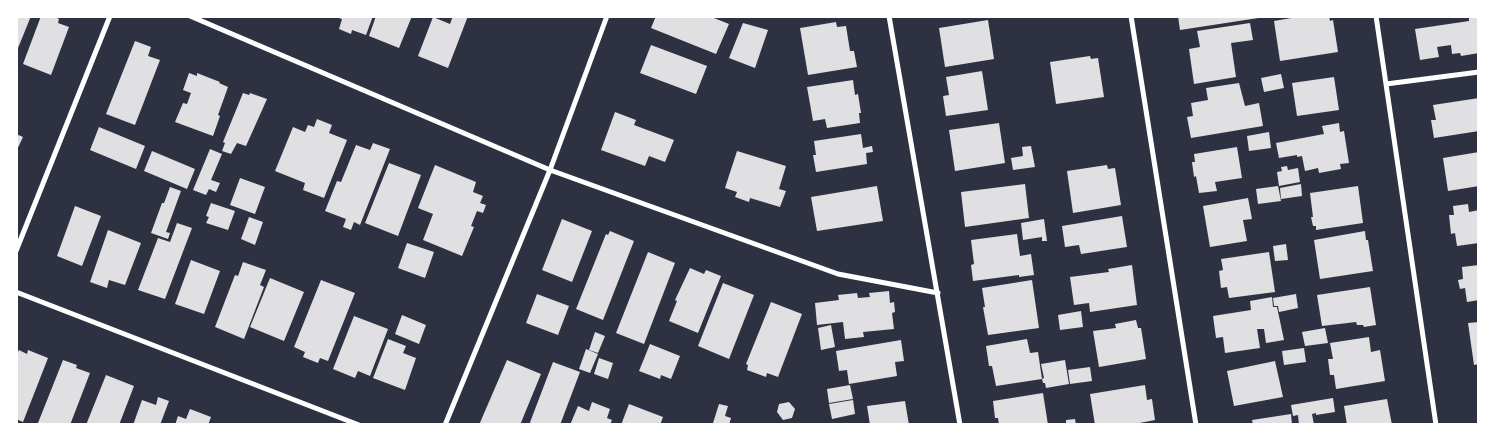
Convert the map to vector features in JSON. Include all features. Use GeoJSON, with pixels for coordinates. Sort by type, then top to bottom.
{"type":"FeatureCollection","features":[{"type":"Feature","properties":{"kind":"street"},"geometry":{"type":"LineString","coordinates":[[16,251],[110,16]]}},
{"type":"Feature","properties":{"kind":"street"},"geometry":{"type":"LineString","coordinates":[[190,16],[550,170],[838,274],[938,293]]}},
{"type":"Feature","properties":{"kind":"street"},"geometry":{"type":"LineString","coordinates":[[445,425],[550,170],[607,16]]}},
{"type":"Feature","properties":{"kind":"street"},"geometry":{"type":"LineString","coordinates":[[889,16],[960,425]]}},
{"type":"Feature","properties":{"kind":"street"},"geometry":{"type":"LineString","coordinates":[[1131,16],[1196,425]]}},
{"type":"Feature","properties":{"kind":"street"},"geometry":{"type":"LineString","coordinates":[[1376,16],[1436,425]]}},
{"type":"Feature","properties":{"kind":"street"},"geometry":{"type":"LineString","coordinates":[[1386,84],[1479,72]]}},
{"type":"Feature","properties":{"kind":"street"},"geometry":{"type":"LineString","coordinates":[[16,292],[359,425]]}},
{"type":"Feature","properties":{"kind":"building"},"geometry":{"type":"Polygon","coordinates":[[[16,16],[31,16],[16,53],[16,16]]]}},
{"type":"Feature","properties":{"kind":"building"},"geometry":{"type":"Polygon","coordinates":[[[41,16],[52,16],[59,19],[58,23],[69,27],[51,75],[23,64],[41,16]]]}},
{"type":"Feature","properties":{"kind":"building"},"geometry":{"type":"Polygon","coordinates":[[[340,16],[373,16],[366,35],[352,30],[351,34],[339,29],[342,19],[339,18],[340,16]]]}},
{"type":"Feature","properties":{"kind":"building"},"geometry":{"type":"Polygon","coordinates":[[[376,16],[412,16],[399,48],[369,36],[376,16]]]}},
{"type":"Feature","properties":{"kind":"building"},"geometry":{"type":"Polygon","coordinates":[[[453,16],[468,16],[448,68],[418,56],[433,17],[450,24],[453,16]]]}},
{"type":"Feature","properties":{"kind":"building"},"geometry":{"type":"Polygon","coordinates":[[[656,16],[709,16],[729,24],[716,54],[651,28],[656,16]]]}},
{"type":"Feature","properties":{"kind":"building"},"geometry":{"type":"Polygon","coordinates":[[[1178,16],[1265,16],[1265,17],[1180,30],[1178,16]]]}},
{"type":"Feature","properties":{"kind":"building"},"geometry":{"type":"Polygon","coordinates":[[[1303,16],[1329,16],[1330,21],[1333,20],[1338,52],[1280,61],[1274,21],[1303,16]]]}},
{"type":"Feature","properties":{"kind":"building"},"geometry":{"type":"Polygon","coordinates":[[[1469,16],[1479,16],[1479,53],[1461,56],[1460,53],[1452,54],[1451,45],[1437,47],[1439,57],[1420,60],[1415,29],[1469,21],[1469,16]]]}},
{"type":"Feature","properties":{"kind":"building"},"geometry":{"type":"Polygon","coordinates":[[[988,20],[994,59],[945,67],[939,28],[988,20]]]}},
{"type":"Feature","properties":{"kind":"building"},"geometry":{"type":"Polygon","coordinates":[[[836,22],[837,27],[846,26],[850,51],[854,51],[857,67],[808,75],[800,28],[836,22]]]}},
{"type":"Feature","properties":{"kind":"building"},"geometry":{"type":"Polygon","coordinates":[[[743,23],[768,30],[755,68],[729,58],[743,23]]]}},
{"type":"Feature","properties":{"kind":"building"},"geometry":{"type":"Polygon","coordinates":[[[1250,23],[1253,40],[1231,43],[1236,77],[1194,84],[1189,49],[1200,47],[1197,31],[1250,23]]]}},
{"type":"Feature","properties":{"kind":"building"},"geometry":{"type":"Polygon","coordinates":[[[135,41],[151,47],[148,56],[160,60],[135,125],[106,114],[135,41]]]}},
{"type":"Feature","properties":{"kind":"building"},"geometry":{"type":"Polygon","coordinates":[[[651,45],[707,66],[696,94],[640,73],[651,45]]]}},
{"type":"Feature","properties":{"kind":"building"},"geometry":{"type":"Polygon","coordinates":[[[1090,56],[1091,59],[1098,58],[1104,97],[1056,104],[1050,62],[1090,56]]]}},
{"type":"Feature","properties":{"kind":"building"},"geometry":{"type":"Polygon","coordinates":[[[982,71],[988,110],[946,116],[943,96],[949,95],[946,77],[982,71]]]}},
{"type":"Feature","properties":{"kind":"building"},"geometry":{"type":"Polygon","coordinates":[[[189,73],[197,76],[197,73],[228,87],[213,136],[175,122],[183,103],[187,104],[191,93],[183,90],[189,73]]]}},
{"type":"Feature","properties":{"kind":"building"},"geometry":{"type":"Polygon","coordinates":[[[1281,74],[1284,88],[1264,92],[1261,78],[1281,74]]]}},
{"type":"Feature","properties":{"kind":"building"},"geometry":{"type":"Polygon","coordinates":[[[1334,77],[1339,110],[1297,116],[1292,83],[1334,77]]]}},
{"type":"Feature","properties":{"kind":"building"},"geometry":{"type":"Polygon","coordinates":[[[853,80],[855,95],[858,94],[861,113],[859,113],[860,123],[827,128],[825,119],[813,121],[807,87],[853,80]]]}},
{"type":"Feature","properties":{"kind":"building"},"geometry":{"type":"Polygon","coordinates":[[[1239,83],[1245,106],[1259,103],[1263,126],[1191,138],[1187,117],[1193,116],[1191,103],[1208,100],[1206,88],[1239,83]]]}},
{"type":"Feature","properties":{"kind":"building"},"geometry":{"type":"Polygon","coordinates":[[[243,93],[249,95],[250,93],[267,99],[246,146],[237,143],[231,154],[222,151],[225,143],[223,142],[243,93]]]}},
{"type":"Feature","properties":{"kind":"building"},"geometry":{"type":"Polygon","coordinates":[[[1479,98],[1479,131],[1434,138],[1431,120],[1436,120],[1433,105],[1479,98]]]}},
{"type":"Feature","properties":{"kind":"building"},"geometry":{"type":"Polygon","coordinates":[[[615,112],[636,120],[634,125],[674,140],[665,162],[649,156],[645,166],[601,150],[615,112]]]}},
{"type":"Feature","properties":{"kind":"building"},"geometry":{"type":"Polygon","coordinates":[[[317,119],[332,125],[329,133],[347,140],[324,198],[303,190],[305,183],[275,171],[293,127],[305,132],[308,125],[314,127],[317,119]]]}},
{"type":"Feature","properties":{"kind":"building"},"geometry":{"type":"Polygon","coordinates":[[[999,123],[1005,163],[955,171],[949,130],[999,123]]]}},
{"type":"Feature","properties":{"kind":"building"},"geometry":{"type":"Polygon","coordinates":[[[1339,123],[1340,132],[1344,131],[1349,163],[1340,164],[1341,169],[1319,173],[1318,168],[1305,171],[1302,156],[1279,158],[1276,143],[1324,134],[1322,126],[1339,123]]]}},
{"type":"Feature","properties":{"kind":"building"},"geometry":{"type":"Polygon","coordinates":[[[99,127],[145,146],[136,169],[90,150],[99,127]]]}},
{"type":"Feature","properties":{"kind":"building"},"geometry":{"type":"Polygon","coordinates":[[[1269,132],[1271,148],[1249,151],[1247,136],[1269,132]]]}},
{"type":"Feature","properties":{"kind":"building"},"geometry":{"type":"Polygon","coordinates":[[[16,134],[23,137],[16,152],[16,134]]]}},
{"type":"Feature","properties":{"kind":"building"},"geometry":{"type":"Polygon","coordinates":[[[861,134],[863,148],[872,146],[873,152],[866,153],[867,164],[816,172],[813,155],[816,155],[814,141],[861,134]]]}},
{"type":"Feature","properties":{"kind":"building"},"geometry":{"type":"Polygon","coordinates":[[[373,143],[390,149],[360,225],[354,222],[351,230],[343,227],[346,219],[325,211],[337,181],[341,182],[356,145],[370,150],[373,143]]]}},
{"type":"Feature","properties":{"kind":"building"},"geometry":{"type":"Polygon","coordinates":[[[1031,146],[1035,167],[1013,170],[1011,158],[1023,156],[1022,147],[1031,146]]]}},
{"type":"Feature","properties":{"kind":"building"},"geometry":{"type":"Polygon","coordinates":[[[1237,147],[1242,178],[1215,182],[1217,191],[1199,193],[1192,162],[1195,162],[1194,154],[1237,147]]]}},
{"type":"Feature","properties":{"kind":"building"},"geometry":{"type":"Polygon","coordinates":[[[210,149],[222,154],[211,180],[220,183],[216,192],[209,189],[206,195],[193,190],[210,149]]]}},
{"type":"Feature","properties":{"kind":"building"},"geometry":{"type":"Polygon","coordinates":[[[152,151],[195,169],[187,189],[144,171],[152,151]]]}},
{"type":"Feature","properties":{"kind":"building"},"geometry":{"type":"Polygon","coordinates":[[[737,151],[786,166],[779,189],[786,191],[780,207],[750,198],[749,202],[735,197],[737,192],[725,188],[737,151]]]}},
{"type":"Feature","properties":{"kind":"building"},"geometry":{"type":"Polygon","coordinates":[[[1479,152],[1479,186],[1448,191],[1443,158],[1479,152]]]}},
{"type":"Feature","properties":{"kind":"building"},"geometry":{"type":"Polygon","coordinates":[[[389,163],[421,175],[398,236],[365,223],[389,163]]]}},
{"type":"Feature","properties":{"kind":"building"},"geometry":{"type":"Polygon","coordinates":[[[435,165],[476,182],[473,192],[483,196],[480,203],[486,205],[483,213],[477,211],[471,226],[474,227],[462,256],[423,240],[433,214],[418,208],[435,165]]]}},
{"type":"Feature","properties":{"kind":"building"},"geometry":{"type":"Polygon","coordinates":[[[1107,165],[1108,169],[1115,168],[1121,205],[1073,213],[1067,171],[1107,165]]]}},
{"type":"Feature","properties":{"kind":"building"},"geometry":{"type":"Polygon","coordinates":[[[1287,166],[1288,170],[1298,168],[1300,182],[1279,186],[1277,172],[1282,171],[1281,167],[1287,166]]]}},
{"type":"Feature","properties":{"kind":"building"},"geometry":{"type":"Polygon","coordinates":[[[240,178],[265,187],[255,214],[230,205],[240,178]]]}},
{"type":"Feature","properties":{"kind":"building"},"geometry":{"type":"Polygon","coordinates":[[[1025,184],[1029,218],[965,227],[961,192],[1025,184]]]}},
{"type":"Feature","properties":{"kind":"building"},"geometry":{"type":"Polygon","coordinates":[[[1301,184],[1302,196],[1281,199],[1280,188],[1301,184]]]}},
{"type":"Feature","properties":{"kind":"building"},"geometry":{"type":"Polygon","coordinates":[[[877,186],[883,221],[817,231],[811,197],[877,186]]]}},
{"type":"Feature","properties":{"kind":"building"},"geometry":{"type":"Polygon","coordinates":[[[1278,186],[1281,201],[1258,204],[1256,189],[1278,186]]]}},
{"type":"Feature","properties":{"kind":"building"},"geometry":{"type":"Polygon","coordinates":[[[1358,186],[1363,223],[1316,230],[1311,217],[1313,217],[1310,193],[1358,186]]]}},
{"type":"Feature","properties":{"kind":"building"},"geometry":{"type":"Polygon","coordinates":[[[170,187],[181,191],[166,232],[170,233],[168,239],[151,233],[170,187]]]}},
{"type":"Feature","properties":{"kind":"building"},"geometry":{"type":"Polygon","coordinates":[[[1248,198],[1252,219],[1243,220],[1247,241],[1210,247],[1203,206],[1248,198]]]}},
{"type":"Feature","properties":{"kind":"building"},"geometry":{"type":"Polygon","coordinates":[[[211,203],[235,211],[228,230],[206,223],[209,217],[206,216],[211,203]]]}},
{"type":"Feature","properties":{"kind":"building"},"geometry":{"type":"Polygon","coordinates":[[[1468,204],[1469,212],[1479,210],[1479,243],[1457,246],[1455,233],[1451,234],[1449,215],[1454,215],[1453,206],[1468,204]]]}},
{"type":"Feature","properties":{"kind":"building"},"geometry":{"type":"Polygon","coordinates":[[[75,206],[101,216],[82,266],[57,256],[75,206]]]}},
{"type":"Feature","properties":{"kind":"building"},"geometry":{"type":"Polygon","coordinates":[[[1122,216],[1127,247],[1081,254],[1079,245],[1065,247],[1062,226],[1122,216]]]}},
{"type":"Feature","properties":{"kind":"building"},"geometry":{"type":"Polygon","coordinates":[[[249,217],[263,222],[255,245],[241,239],[249,217]]]}},
{"type":"Feature","properties":{"kind":"building"},"geometry":{"type":"Polygon","coordinates":[[[562,219],[592,231],[572,282],[542,270],[562,219]]]}},
{"type":"Feature","properties":{"kind":"building"},"geometry":{"type":"Polygon","coordinates":[[[1044,219],[1047,241],[1042,241],[1042,237],[1023,240],[1021,223],[1044,219]]]}},
{"type":"Feature","properties":{"kind":"building"},"geometry":{"type":"Polygon","coordinates":[[[177,223],[192,228],[165,299],[138,290],[158,238],[170,242],[177,223]]]}},
{"type":"Feature","properties":{"kind":"building"},"geometry":{"type":"Polygon","coordinates":[[[108,230],[141,243],[125,285],[109,280],[107,288],[90,282],[108,230]]]}},
{"type":"Feature","properties":{"kind":"building"},"geometry":{"type":"Polygon","coordinates":[[[610,231],[634,241],[603,320],[576,309],[606,234],[608,235],[610,231]]]}},
{"type":"Feature","properties":{"kind":"building"},"geometry":{"type":"Polygon","coordinates":[[[1365,231],[1373,271],[1320,279],[1314,240],[1365,231]]]}},
{"type":"Feature","properties":{"kind":"building"},"geometry":{"type":"Polygon","coordinates":[[[1017,234],[1020,256],[1031,254],[1034,275],[973,281],[971,265],[974,264],[971,240],[1017,234]]]}},
{"type":"Feature","properties":{"kind":"building"},"geometry":{"type":"Polygon","coordinates":[[[407,243],[434,252],[425,278],[398,268],[407,243]]]}},
{"type":"Feature","properties":{"kind":"building"},"geometry":{"type":"Polygon","coordinates":[[[1286,244],[1288,260],[1275,261],[1273,246],[1286,244]]]}},
{"type":"Feature","properties":{"kind":"building"},"geometry":{"type":"Polygon","coordinates":[[[648,252],[675,263],[644,344],[616,333],[648,252]]]}},
{"type":"Feature","properties":{"kind":"building"},"geometry":{"type":"Polygon","coordinates":[[[1269,252],[1275,292],[1229,298],[1227,287],[1221,288],[1219,271],[1223,270],[1221,259],[1269,252]]]}},
{"type":"Feature","properties":{"kind":"building"},"geometry":{"type":"Polygon","coordinates":[[[191,260],[220,271],[204,314],[175,304],[191,260]]]}},
{"type":"Feature","properties":{"kind":"building"},"geometry":{"type":"Polygon","coordinates":[[[243,262],[266,270],[260,285],[264,287],[244,339],[215,327],[235,275],[238,276],[243,262]]]}},
{"type":"Feature","properties":{"kind":"building"},"geometry":{"type":"Polygon","coordinates":[[[1132,265],[1137,305],[1090,312],[1089,303],[1074,305],[1070,277],[1109,272],[1108,269],[1132,265]]]}},
{"type":"Feature","properties":{"kind":"building"},"geometry":{"type":"Polygon","coordinates":[[[1479,265],[1479,300],[1467,302],[1465,288],[1460,289],[1458,280],[1463,279],[1462,267],[1479,265]]]}},
{"type":"Feature","properties":{"kind":"building"},"geometry":{"type":"Polygon","coordinates":[[[690,268],[704,274],[706,270],[721,276],[698,333],[669,321],[677,301],[675,300],[690,268]]]}},
{"type":"Feature","properties":{"kind":"building"},"geometry":{"type":"Polygon","coordinates":[[[270,278],[304,292],[284,341],[250,327],[270,278]]]}},
{"type":"Feature","properties":{"kind":"building"},"geometry":{"type":"Polygon","coordinates":[[[321,280],[355,293],[328,361],[320,358],[318,363],[303,357],[305,352],[294,347],[321,280]]]}},
{"type":"Feature","properties":{"kind":"building"},"geometry":{"type":"Polygon","coordinates":[[[1032,280],[1039,328],[988,335],[982,288],[1032,280]]]}},
{"type":"Feature","properties":{"kind":"building"},"geometry":{"type":"Polygon","coordinates":[[[723,283],[754,295],[729,359],[698,346],[723,283]]]}},
{"type":"Feature","properties":{"kind":"building"},"geometry":{"type":"Polygon","coordinates":[[[1370,287],[1376,325],[1364,327],[1363,325],[1357,325],[1356,322],[1322,326],[1317,295],[1370,287]]]}},
{"type":"Feature","properties":{"kind":"building"},"geometry":{"type":"Polygon","coordinates":[[[889,291],[890,303],[894,302],[895,312],[892,313],[894,329],[863,332],[864,337],[845,339],[843,322],[817,325],[815,303],[839,300],[838,295],[857,293],[858,298],[870,297],[869,293],[889,291]]]}},
{"type":"Feature","properties":{"kind":"building"},"geometry":{"type":"Polygon","coordinates":[[[537,294],[569,306],[558,335],[526,323],[537,294]]]}},
{"type":"Feature","properties":{"kind":"building"},"geometry":{"type":"Polygon","coordinates":[[[1296,294],[1298,308],[1279,312],[1278,306],[1274,306],[1273,298],[1296,294]]]}},
{"type":"Feature","properties":{"kind":"building"},"geometry":{"type":"Polygon","coordinates":[[[1272,297],[1273,307],[1277,307],[1284,340],[1266,343],[1264,329],[1257,329],[1260,348],[1225,353],[1223,337],[1216,338],[1213,316],[1251,310],[1250,301],[1272,297]]]}},
{"type":"Feature","properties":{"kind":"building"},"geometry":{"type":"Polygon","coordinates":[[[771,302],[802,314],[778,377],[767,373],[766,377],[747,370],[748,365],[746,364],[771,302]]]}},
{"type":"Feature","properties":{"kind":"building"},"geometry":{"type":"Polygon","coordinates":[[[1081,311],[1083,327],[1060,330],[1058,315],[1081,311]]]}},
{"type":"Feature","properties":{"kind":"building"},"geometry":{"type":"Polygon","coordinates":[[[402,315],[426,325],[419,344],[395,334],[402,315]]]}},
{"type":"Feature","properties":{"kind":"building"},"geometry":{"type":"Polygon","coordinates":[[[354,316],[388,329],[370,376],[358,371],[355,378],[333,369],[354,316]]]}},
{"type":"Feature","properties":{"kind":"building"},"geometry":{"type":"Polygon","coordinates":[[[1136,320],[1138,328],[1141,328],[1146,359],[1099,367],[1093,331],[1116,328],[1115,324],[1136,320]]]}},
{"type":"Feature","properties":{"kind":"building"},"geometry":{"type":"Polygon","coordinates":[[[1479,322],[1479,364],[1474,365],[1468,323],[1479,322]]]}},
{"type":"Feature","properties":{"kind":"building"},"geometry":{"type":"Polygon","coordinates":[[[831,325],[835,347],[821,350],[818,328],[831,325]]]}},
{"type":"Feature","properties":{"kind":"building"},"geometry":{"type":"Polygon","coordinates":[[[1325,328],[1328,343],[1305,346],[1302,332],[1325,328]]]}},
{"type":"Feature","properties":{"kind":"building"},"geometry":{"type":"Polygon","coordinates":[[[595,332],[605,336],[598,353],[589,350],[595,332]]]}},
{"type":"Feature","properties":{"kind":"building"},"geometry":{"type":"Polygon","coordinates":[[[1369,337],[1371,352],[1380,350],[1385,381],[1336,389],[1334,375],[1330,375],[1328,359],[1333,359],[1330,343],[1369,337]]]}},
{"type":"Feature","properties":{"kind":"building"},"geometry":{"type":"Polygon","coordinates":[[[388,339],[406,346],[403,353],[416,358],[405,390],[373,378],[388,339]]]}},
{"type":"Feature","properties":{"kind":"building"},"geometry":{"type":"Polygon","coordinates":[[[1027,339],[1030,353],[1038,352],[1042,379],[996,386],[992,366],[989,366],[986,346],[1027,339]]]}},
{"type":"Feature","properties":{"kind":"building"},"geometry":{"type":"Polygon","coordinates":[[[901,340],[904,361],[895,362],[897,376],[849,384],[847,370],[839,371],[836,351],[901,340]]]}},
{"type":"Feature","properties":{"kind":"building"},"geometry":{"type":"Polygon","coordinates":[[[650,344],[680,356],[671,379],[661,375],[660,379],[639,371],[650,344]]]}},
{"type":"Feature","properties":{"kind":"building"},"geometry":{"type":"Polygon","coordinates":[[[1304,348],[1306,362],[1284,365],[1282,351],[1304,348]]]}},
{"type":"Feature","properties":{"kind":"building"},"geometry":{"type":"Polygon","coordinates":[[[586,349],[598,354],[590,373],[579,369],[586,349]]]}},
{"type":"Feature","properties":{"kind":"building"},"geometry":{"type":"Polygon","coordinates":[[[19,350],[27,354],[28,350],[48,358],[23,422],[16,419],[16,356],[19,350]]]}},
{"type":"Feature","properties":{"kind":"building"},"geometry":{"type":"Polygon","coordinates":[[[599,358],[613,363],[608,379],[594,374],[599,358]]]}},
{"type":"Feature","properties":{"kind":"building"},"geometry":{"type":"Polygon","coordinates":[[[63,360],[77,365],[76,368],[90,373],[70,425],[42,425],[38,423],[63,360]]]}},
{"type":"Feature","properties":{"kind":"building"},"geometry":{"type":"Polygon","coordinates":[[[507,360],[541,374],[520,425],[479,425],[507,360]]]}},
{"type":"Feature","properties":{"kind":"building"},"geometry":{"type":"Polygon","coordinates":[[[1065,360],[1069,384],[1046,388],[1042,379],[1044,378],[1041,364],[1065,360]]]}},
{"type":"Feature","properties":{"kind":"building"},"geometry":{"type":"Polygon","coordinates":[[[1275,361],[1283,397],[1234,406],[1227,371],[1275,361]]]}},
{"type":"Feature","properties":{"kind":"building"},"geometry":{"type":"Polygon","coordinates":[[[553,362],[580,372],[560,425],[529,425],[553,362]]]}},
{"type":"Feature","properties":{"kind":"building"},"geometry":{"type":"Polygon","coordinates":[[[1090,367],[1092,381],[1070,384],[1068,370],[1090,367]]]}},
{"type":"Feature","properties":{"kind":"building"},"geometry":{"type":"Polygon","coordinates":[[[106,375],[134,386],[119,425],[86,425],[106,375]]]}},
{"type":"Feature","properties":{"kind":"building"},"geometry":{"type":"Polygon","coordinates":[[[850,385],[853,399],[829,403],[827,389],[850,385]]]}},
{"type":"Feature","properties":{"kind":"building"},"geometry":{"type":"Polygon","coordinates":[[[1145,385],[1147,400],[1152,399],[1155,420],[1129,425],[1095,425],[1090,394],[1145,385]]]}},
{"type":"Feature","properties":{"kind":"building"},"geometry":{"type":"Polygon","coordinates":[[[1043,393],[1048,425],[999,425],[998,418],[995,418],[993,401],[1043,393]]]}},
{"type":"Feature","properties":{"kind":"building"},"geometry":{"type":"Polygon","coordinates":[[[158,397],[169,401],[160,425],[133,425],[142,400],[156,405],[158,397]]]}},
{"type":"Feature","properties":{"kind":"building"},"geometry":{"type":"Polygon","coordinates":[[[1333,398],[1335,412],[1312,414],[1314,425],[1299,425],[1298,415],[1293,416],[1291,405],[1333,398]]]}},
{"type":"Feature","properties":{"kind":"building"},"geometry":{"type":"Polygon","coordinates":[[[1387,399],[1392,425],[1347,425],[1344,406],[1387,399]]]}},
{"type":"Feature","properties":{"kind":"building"},"geometry":{"type":"Polygon","coordinates":[[[853,400],[855,414],[832,419],[829,404],[853,400]]]}},
{"type":"Feature","properties":{"kind":"building"},"geometry":{"type":"Polygon","coordinates":[[[905,401],[909,425],[870,425],[867,406],[905,401]]]}},
{"type":"Feature","properties":{"kind":"building"},"geometry":{"type":"Polygon","coordinates":[[[592,402],[610,409],[607,418],[612,420],[610,425],[570,425],[578,406],[589,411],[592,402]]]}},
{"type":"Feature","properties":{"kind":"building"},"geometry":{"type":"Polygon","coordinates":[[[789,402],[795,409],[792,418],[783,420],[777,412],[779,404],[789,402]]]}},
{"type":"Feature","properties":{"kind":"building"},"geometry":{"type":"Polygon","coordinates":[[[629,404],[663,417],[660,425],[621,425],[629,404]]]}},
{"type":"Feature","properties":{"kind":"building"},"geometry":{"type":"Polygon","coordinates":[[[719,404],[728,406],[725,416],[731,418],[729,425],[713,423],[719,404]]]}},
{"type":"Feature","properties":{"kind":"building"},"geometry":{"type":"Polygon","coordinates":[[[190,409],[211,417],[208,425],[175,425],[178,416],[186,419],[190,409]]]}},
{"type":"Feature","properties":{"kind":"building"},"geometry":{"type":"Polygon","coordinates":[[[1291,414],[1292,425],[1253,425],[1252,420],[1291,414]]]}},
{"type":"Feature","properties":{"kind":"building"},"geometry":{"type":"Polygon","coordinates":[[[1075,419],[1076,425],[1066,425],[1066,420],[1075,419]]]}}]}
